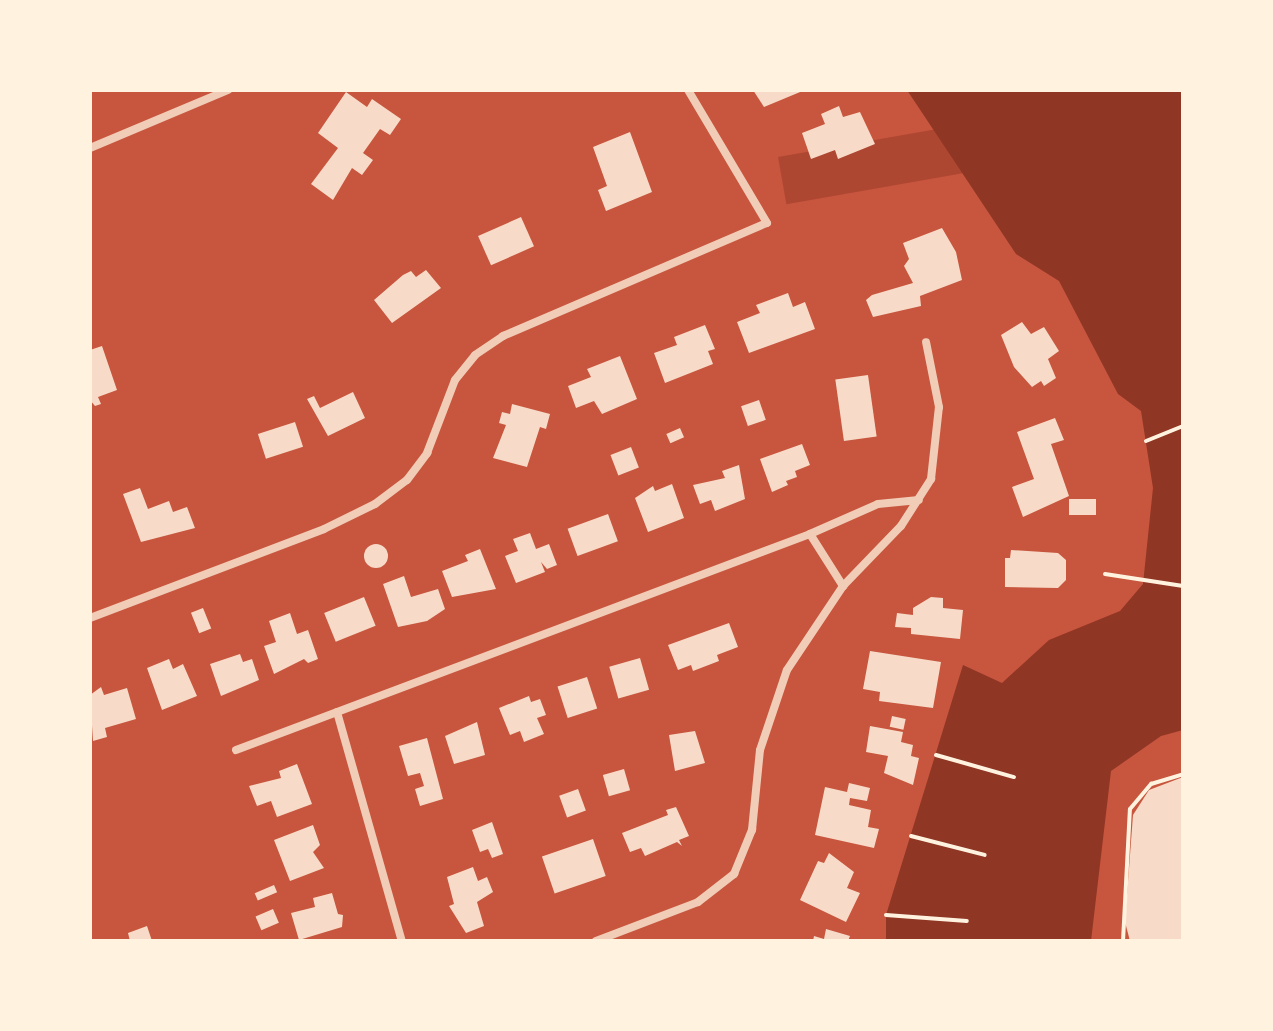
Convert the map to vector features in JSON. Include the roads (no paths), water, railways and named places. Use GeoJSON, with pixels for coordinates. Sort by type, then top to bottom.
{"type":"FeatureCollection","features":[{"type":"Feature","properties":{"kind":"street"},"geometry":{"type":"LineString","coordinates":[[90,148],[228,90]]}},
{"type":"Feature","properties":{"kind":"street"},"geometry":{"type":"LineString","coordinates":[[90,618],[324,529],[375,504],[407,480],[427,453],[455,380],[475,355],[503,336],[767,223],[688,90]]}},
{"type":"Feature","properties":{"kind":"street"},"geometry":{"type":"LineString","coordinates":[[596,941],[698,902],[734,874],[752,830],[760,750],[787,670],[843,586],[919,500],[938,451],[936,380],[926,342]]}},
{"type":"Feature","properties":{"kind":"street"},"geometry":{"type":"LineString","coordinates":[[236,750],[810,534],[878,504],[919,500]]}},
{"type":"Feature","properties":{"kind":"street"},"geometry":{"type":"LineString","coordinates":[[810,534],[843,586]]}},
{"type":"Feature","properties":{"kind":"street"},"geometry":{"type":"LineString","coordinates":[[337,712],[402,941]]}}]}
